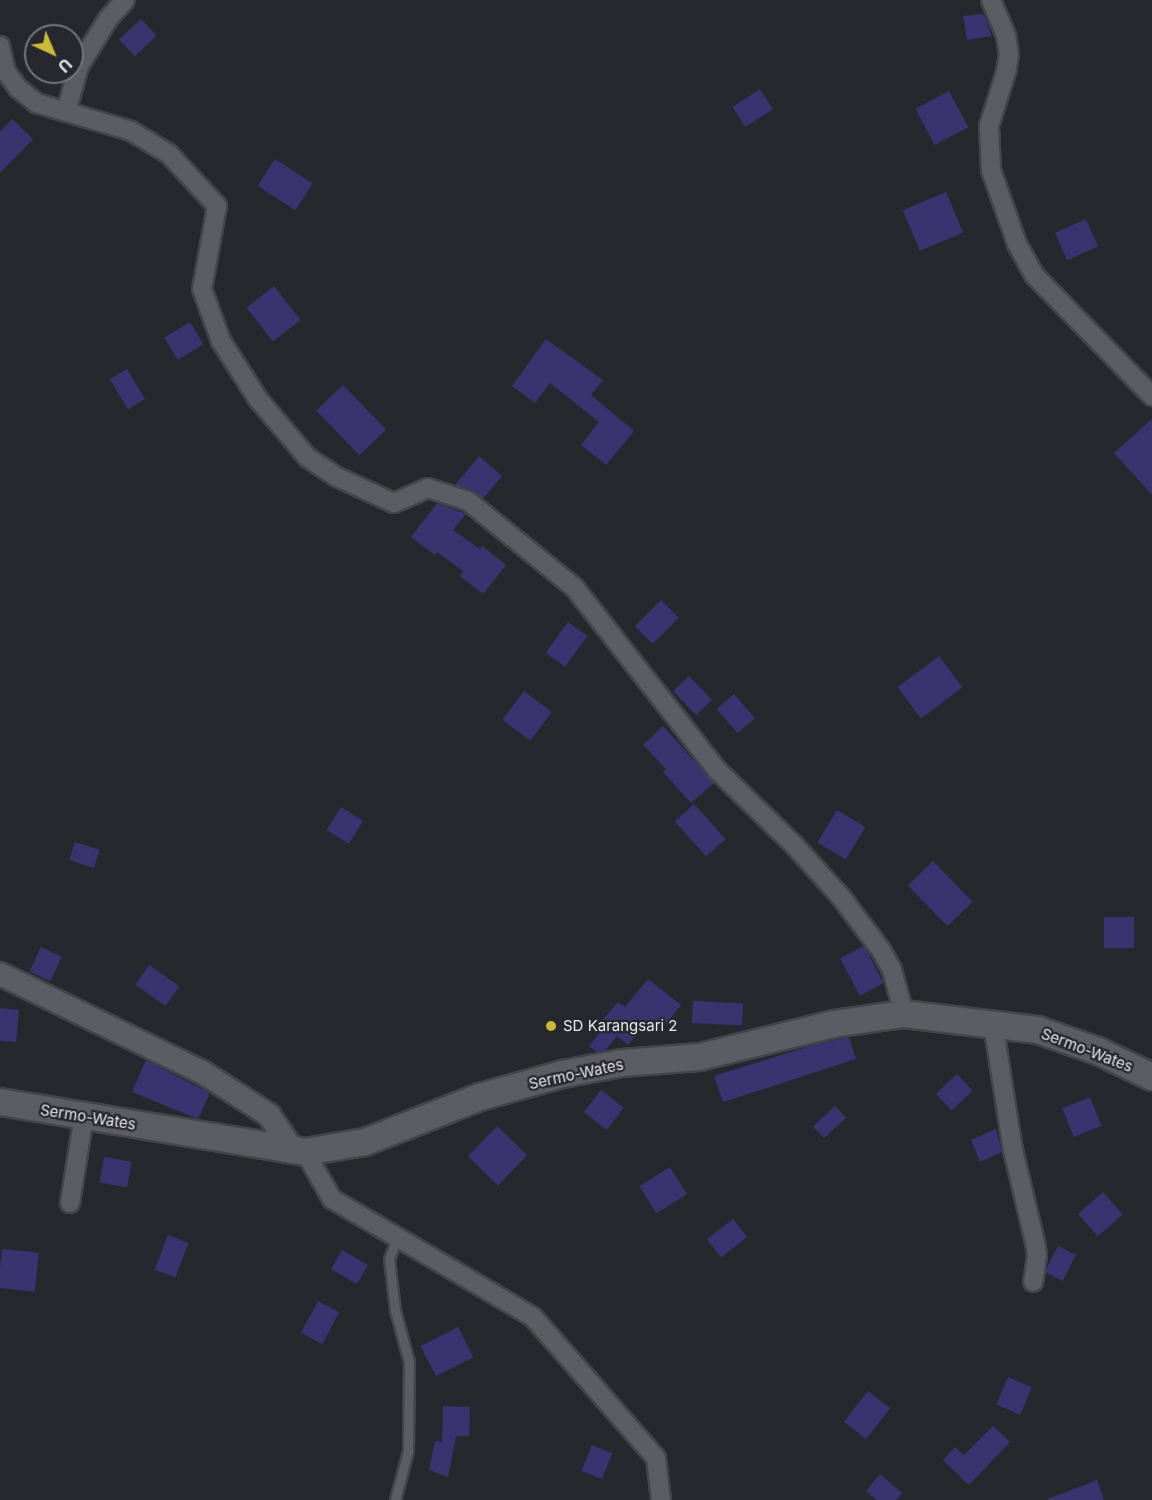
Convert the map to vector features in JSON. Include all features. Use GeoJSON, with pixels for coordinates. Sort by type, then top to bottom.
{"type":"FeatureCollection","features":[{"type":"Feature","properties":{"kind":"main road","name":"Sermo-Wates"},"geometry":{"type":"LineString","coordinates":[[0,1102],[299,1152],[365,1142],[480,1097],[563,1074],[622,1062],[700,1058],[833,1024],[904,1014],[993,1023],[1061,1036],[1152,1077]]}},
{"type":"Feature","properties":{"kind":"street"},"geometry":{"type":"LineString","coordinates":[[66,112],[79,66],[108,18],[125,0]]}},
{"type":"Feature","properties":{"kind":"street"},"geometry":{"type":"LineString","coordinates":[[991,0],[1006,36],[1008,54],[1006,72],[989,126],[991,170],[1017,244],[1035,276],[1152,396]]}},
{"type":"Feature","properties":{"kind":"street"},"geometry":{"type":"LineString","coordinates":[[0,46],[6,72],[19,89],[36,103],[131,131],[169,154],[218,206],[202,289],[221,341],[258,399],[307,457],[335,476],[394,503],[428,488],[468,501],[574,587],[718,771],[795,846],[841,897],[887,960],[899,991],[904,1014]]}},
{"type":"Feature","properties":{"kind":"street"},"geometry":{"type":"LineString","coordinates":[[0,974],[202,1072],[269,1115],[299,1152],[332,1199],[533,1317],[656,1458],[661,1500]]}},
{"type":"Feature","properties":{"kind":"street"},"geometry":{"type":"LineString","coordinates":[[993,1023],[1013,1150],[1035,1242],[1037,1255],[1033,1282]]}},
{"type":"Feature","properties":{"kind":"street"},"geometry":{"type":"LineString","coordinates":[[70,1203],[84,1116]]}},
{"type":"Feature","properties":{"kind":"lane"},"geometry":{"type":"LineString","coordinates":[[395,1500],[408,1451],[409,1362],[395,1310],[389,1259],[398,1236]]}},
{"type":"Feature","properties":{"kind":"building"},"geometry":{"type":"Polygon","coordinates":[[[984,14],[992,36],[967,40],[963,16],[984,14]]]}},
{"type":"Feature","properties":{"kind":"building"},"geometry":{"type":"Polygon","coordinates":[[[141,19],[157,36],[135,56],[119,39],[141,19]]]}},
{"type":"Feature","properties":{"kind":"building"},"geometry":{"type":"Polygon","coordinates":[[[760,89],[773,109],[745,127],[732,107],[760,89]]]}},
{"type":"Feature","properties":{"kind":"building"},"geometry":{"type":"Polygon","coordinates":[[[949,91],[968,127],[935,145],[915,109],[949,91]]]}},
{"type":"Feature","properties":{"kind":"building"},"geometry":{"type":"Polygon","coordinates":[[[12,119],[33,139],[0,173],[0,132],[12,119]]]}},
{"type":"Feature","properties":{"kind":"building"},"geometry":{"type":"Polygon","coordinates":[[[275,159],[313,184],[295,210],[258,186],[275,159]]]}},
{"type":"Feature","properties":{"kind":"building"},"geometry":{"type":"Polygon","coordinates":[[[946,192],[963,233],[920,251],[903,210],[946,192]]]}},
{"type":"Feature","properties":{"kind":"building"},"geometry":{"type":"Polygon","coordinates":[[[1086,219],[1098,246],[1067,260],[1055,233],[1086,219]]]}},
{"type":"Feature","properties":{"kind":"building"},"geometry":{"type":"Polygon","coordinates":[[[274,286],[300,320],[273,341],[246,308],[274,286]]]}},
{"type":"Feature","properties":{"kind":"building"},"geometry":{"type":"Polygon","coordinates":[[[190,322],[203,344],[178,360],[164,337],[190,322]]]}},
{"type":"Feature","properties":{"kind":"building"},"geometry":{"type":"Polygon","coordinates":[[[546,339],[603,380],[591,395],[634,431],[606,465],[581,445],[599,422],[550,383],[535,403],[512,386],[546,339]]]}},
{"type":"Feature","properties":{"kind":"building"},"geometry":{"type":"Polygon","coordinates":[[[127,369],[145,399],[128,409],[110,379],[127,369]]]}},
{"type":"Feature","properties":{"kind":"building"},"geometry":{"type":"Polygon","coordinates":[[[343,385],[386,430],[359,455],[316,411],[343,385]]]}},
{"type":"Feature","properties":{"kind":"building"},"geometry":{"type":"Polygon","coordinates":[[[1152,419],[1152,495],[1114,453],[1152,419]]]}},
{"type":"Feature","properties":{"kind":"building"},"geometry":{"type":"Polygon","coordinates":[[[479,456],[502,476],[483,499],[472,490],[455,485],[479,456]]]}},
{"type":"Feature","properties":{"kind":"building"},"geometry":{"type":"Polygon","coordinates":[[[437,503],[466,514],[453,530],[480,549],[482,546],[506,565],[483,594],[460,576],[463,571],[437,552],[435,555],[411,537],[437,503]]]}},
{"type":"Feature","properties":{"kind":"building"},"geometry":{"type":"Polygon","coordinates":[[[661,600],[679,618],[653,644],[635,626],[661,600]]]}},
{"type":"Feature","properties":{"kind":"building"},"geometry":{"type":"Polygon","coordinates":[[[568,622],[587,636],[565,667],[546,653],[568,622]]]}},
{"type":"Feature","properties":{"kind":"building"},"geometry":{"type":"Polygon","coordinates":[[[939,656],[962,687],[921,718],[897,687],[939,656]]]}},
{"type":"Feature","properties":{"kind":"building"},"geometry":{"type":"Polygon","coordinates":[[[689,676],[712,700],[696,715],[673,691],[689,676]]]}},
{"type":"Feature","properties":{"kind":"building"},"geometry":{"type":"Polygon","coordinates":[[[524,691],[552,712],[530,741],[502,720],[524,691]]]}},
{"type":"Feature","properties":{"kind":"building"},"geometry":{"type":"Polygon","coordinates":[[[734,694],[755,718],[738,733],[717,709],[734,694]]]}},
{"type":"Feature","properties":{"kind":"building"},"geometry":{"type":"Polygon","coordinates":[[[663,726],[714,783],[691,803],[663,772],[666,769],[643,745],[663,726]]]}},
{"type":"Feature","properties":{"kind":"building"},"geometry":{"type":"Polygon","coordinates":[[[694,804],[725,839],[706,856],[675,821],[694,804]]]}},
{"type":"Feature","properties":{"kind":"building"},"geometry":{"type":"Polygon","coordinates":[[[341,807],[363,821],[349,844],[327,830],[341,807]]]}},
{"type":"Feature","properties":{"kind":"building"},"geometry":{"type":"Polygon","coordinates":[[[837,810],[865,827],[846,860],[817,843],[837,810]]]}},
{"type":"Feature","properties":{"kind":"building"},"geometry":{"type":"Polygon","coordinates":[[[75,842],[100,850],[94,868],[69,860],[75,842]]]}},
{"type":"Feature","properties":{"kind":"building"},"geometry":{"type":"Polygon","coordinates":[[[933,861],[973,902],[947,926],[908,885],[933,861]]]}},
{"type":"Feature","properties":{"kind":"building"},"geometry":{"type":"Polygon","coordinates":[[[1104,917],[1134,917],[1134,948],[1104,948],[1104,917]]]}},
{"type":"Feature","properties":{"kind":"building"},"geometry":{"type":"Polygon","coordinates":[[[864,946],[884,983],[860,996],[840,959],[864,946]]]}},
{"type":"Feature","properties":{"kind":"building"},"geometry":{"type":"Polygon","coordinates":[[[41,947],[62,957],[50,981],[30,971],[41,947]]]}},
{"type":"Feature","properties":{"kind":"building"},"geometry":{"type":"Polygon","coordinates":[[[149,965],[179,986],[166,1006],[135,985],[149,965]]]}},
{"type":"Feature","properties":{"kind":"building"},"geometry":{"type":"Polygon","coordinates":[[[648,979],[681,1005],[658,1034],[645,1024],[628,1045],[617,1036],[605,1051],[597,1052],[589,1046],[605,1026],[600,1023],[618,1002],[625,1007],[648,979]]]}},
{"type":"Feature","properties":{"kind":"building"},"geometry":{"type":"Polygon","coordinates":[[[693,1001],[743,1004],[742,1026],[692,1023],[693,1001]]]}},
{"type":"Feature","properties":{"kind":"building"},"geometry":{"type":"Polygon","coordinates":[[[0,1008],[19,1010],[16,1042],[0,1041],[0,1008]]]}},
{"type":"Feature","properties":{"kind":"building"},"geometry":{"type":"Polygon","coordinates":[[[849,1037],[856,1059],[723,1102],[714,1076],[816,1044],[849,1037]]]}},
{"type":"Feature","properties":{"kind":"building"},"geometry":{"type":"Polygon","coordinates":[[[146,1060],[210,1093],[198,1119],[132,1092],[146,1060]]]}},
{"type":"Feature","properties":{"kind":"building"},"geometry":{"type":"Polygon","coordinates":[[[957,1074],[973,1091],[951,1111],[936,1094],[957,1074]]]}},
{"type":"Feature","properties":{"kind":"building"},"geometry":{"type":"Polygon","coordinates":[[[601,1090],[624,1108],[607,1130],[584,1112],[601,1090]]]}},
{"type":"Feature","properties":{"kind":"building"},"geometry":{"type":"Polygon","coordinates":[[[1090,1097],[1102,1126],[1074,1137],[1062,1108],[1090,1097]]]}},
{"type":"Feature","properties":{"kind":"building"},"geometry":{"type":"Polygon","coordinates":[[[835,1106],[846,1118],[824,1138],[813,1126],[835,1106]]]}},
{"type":"Feature","properties":{"kind":"building"},"geometry":{"type":"Polygon","coordinates":[[[497,1126],[527,1155],[498,1185],[468,1156],[497,1126]]]}},
{"type":"Feature","properties":{"kind":"building"},"geometry":{"type":"Polygon","coordinates":[[[996,1129],[1002,1152],[980,1162],[971,1140],[996,1129]]]}},
{"type":"Feature","properties":{"kind":"building"},"geometry":{"type":"Polygon","coordinates":[[[104,1157],[132,1162],[127,1187],[99,1183],[104,1157]]]}},
{"type":"Feature","properties":{"kind":"building"},"geometry":{"type":"Polygon","coordinates":[[[670,1167],[687,1194],[656,1213],[639,1186],[670,1167]]]}},
{"type":"Feature","properties":{"kind":"building"},"geometry":{"type":"Polygon","coordinates":[[[1103,1192],[1123,1215],[1098,1236],[1078,1214],[1103,1192]]]}},
{"type":"Feature","properties":{"kind":"building"},"geometry":{"type":"Polygon","coordinates":[[[733,1219],[747,1237],[721,1257],[707,1239],[733,1219]]]}},
{"type":"Feature","properties":{"kind":"building"},"geometry":{"type":"Polygon","coordinates":[[[168,1235],[189,1243],[175,1277],[155,1270],[168,1235]]]}},
{"type":"Feature","properties":{"kind":"building"},"geometry":{"type":"Polygon","coordinates":[[[1058,1246],[1076,1255],[1063,1281],[1045,1272],[1058,1246]]]}},
{"type":"Feature","properties":{"kind":"building"},"geometry":{"type":"Polygon","coordinates":[[[2,1249],[39,1253],[35,1292],[0,1288],[2,1249]]]}},
{"type":"Feature","properties":{"kind":"building"},"geometry":{"type":"Polygon","coordinates":[[[342,1250],[368,1265],[357,1284],[331,1269],[342,1250]]]}},
{"type":"Feature","properties":{"kind":"building"},"geometry":{"type":"Polygon","coordinates":[[[318,1301],[339,1312],[322,1344],[301,1333],[318,1301]]]}},
{"type":"Feature","properties":{"kind":"building"},"geometry":{"type":"Polygon","coordinates":[[[458,1327],[473,1357],[436,1376],[421,1346],[458,1327]]]}},
{"type":"Feature","properties":{"kind":"building"},"geometry":{"type":"Polygon","coordinates":[[[1008,1377],[1032,1387],[1020,1415],[996,1405],[1008,1377]]]}},
{"type":"Feature","properties":{"kind":"building"},"geometry":{"type":"Polygon","coordinates":[[[868,1391],[890,1408],[866,1439],[844,1422],[868,1391]]]}},
{"type":"Feature","properties":{"kind":"building"},"geometry":{"type":"Polygon","coordinates":[[[443,1406],[470,1407],[469,1436],[456,1436],[448,1477],[429,1470],[435,1441],[442,1442],[443,1406]]]}},
{"type":"Feature","properties":{"kind":"building"},"geometry":{"type":"Polygon","coordinates":[[[993,1426],[1010,1442],[969,1485],[943,1460],[955,1447],[964,1455],[993,1426]]]}},
{"type":"Feature","properties":{"kind":"building"},"geometry":{"type":"Polygon","coordinates":[[[592,1445],[612,1453],[602,1479],[582,1471],[592,1445]]]}},
{"type":"Feature","properties":{"kind":"building"},"geometry":{"type":"Polygon","coordinates":[[[880,1474],[902,1493],[896,1500],[877,1500],[866,1491],[880,1474]]]}},
{"type":"Feature","properties":{"kind":"building"},"geometry":{"type":"Polygon","coordinates":[[[1097,1480],[1104,1500],[1048,1500],[1048,1499],[1097,1480]]]}},
{"type":"Feature","properties":{"kind":"place","name":"SD Karangsari 2"},"geometry":{"type":"Point","coordinates":[551,1026]}}]}
